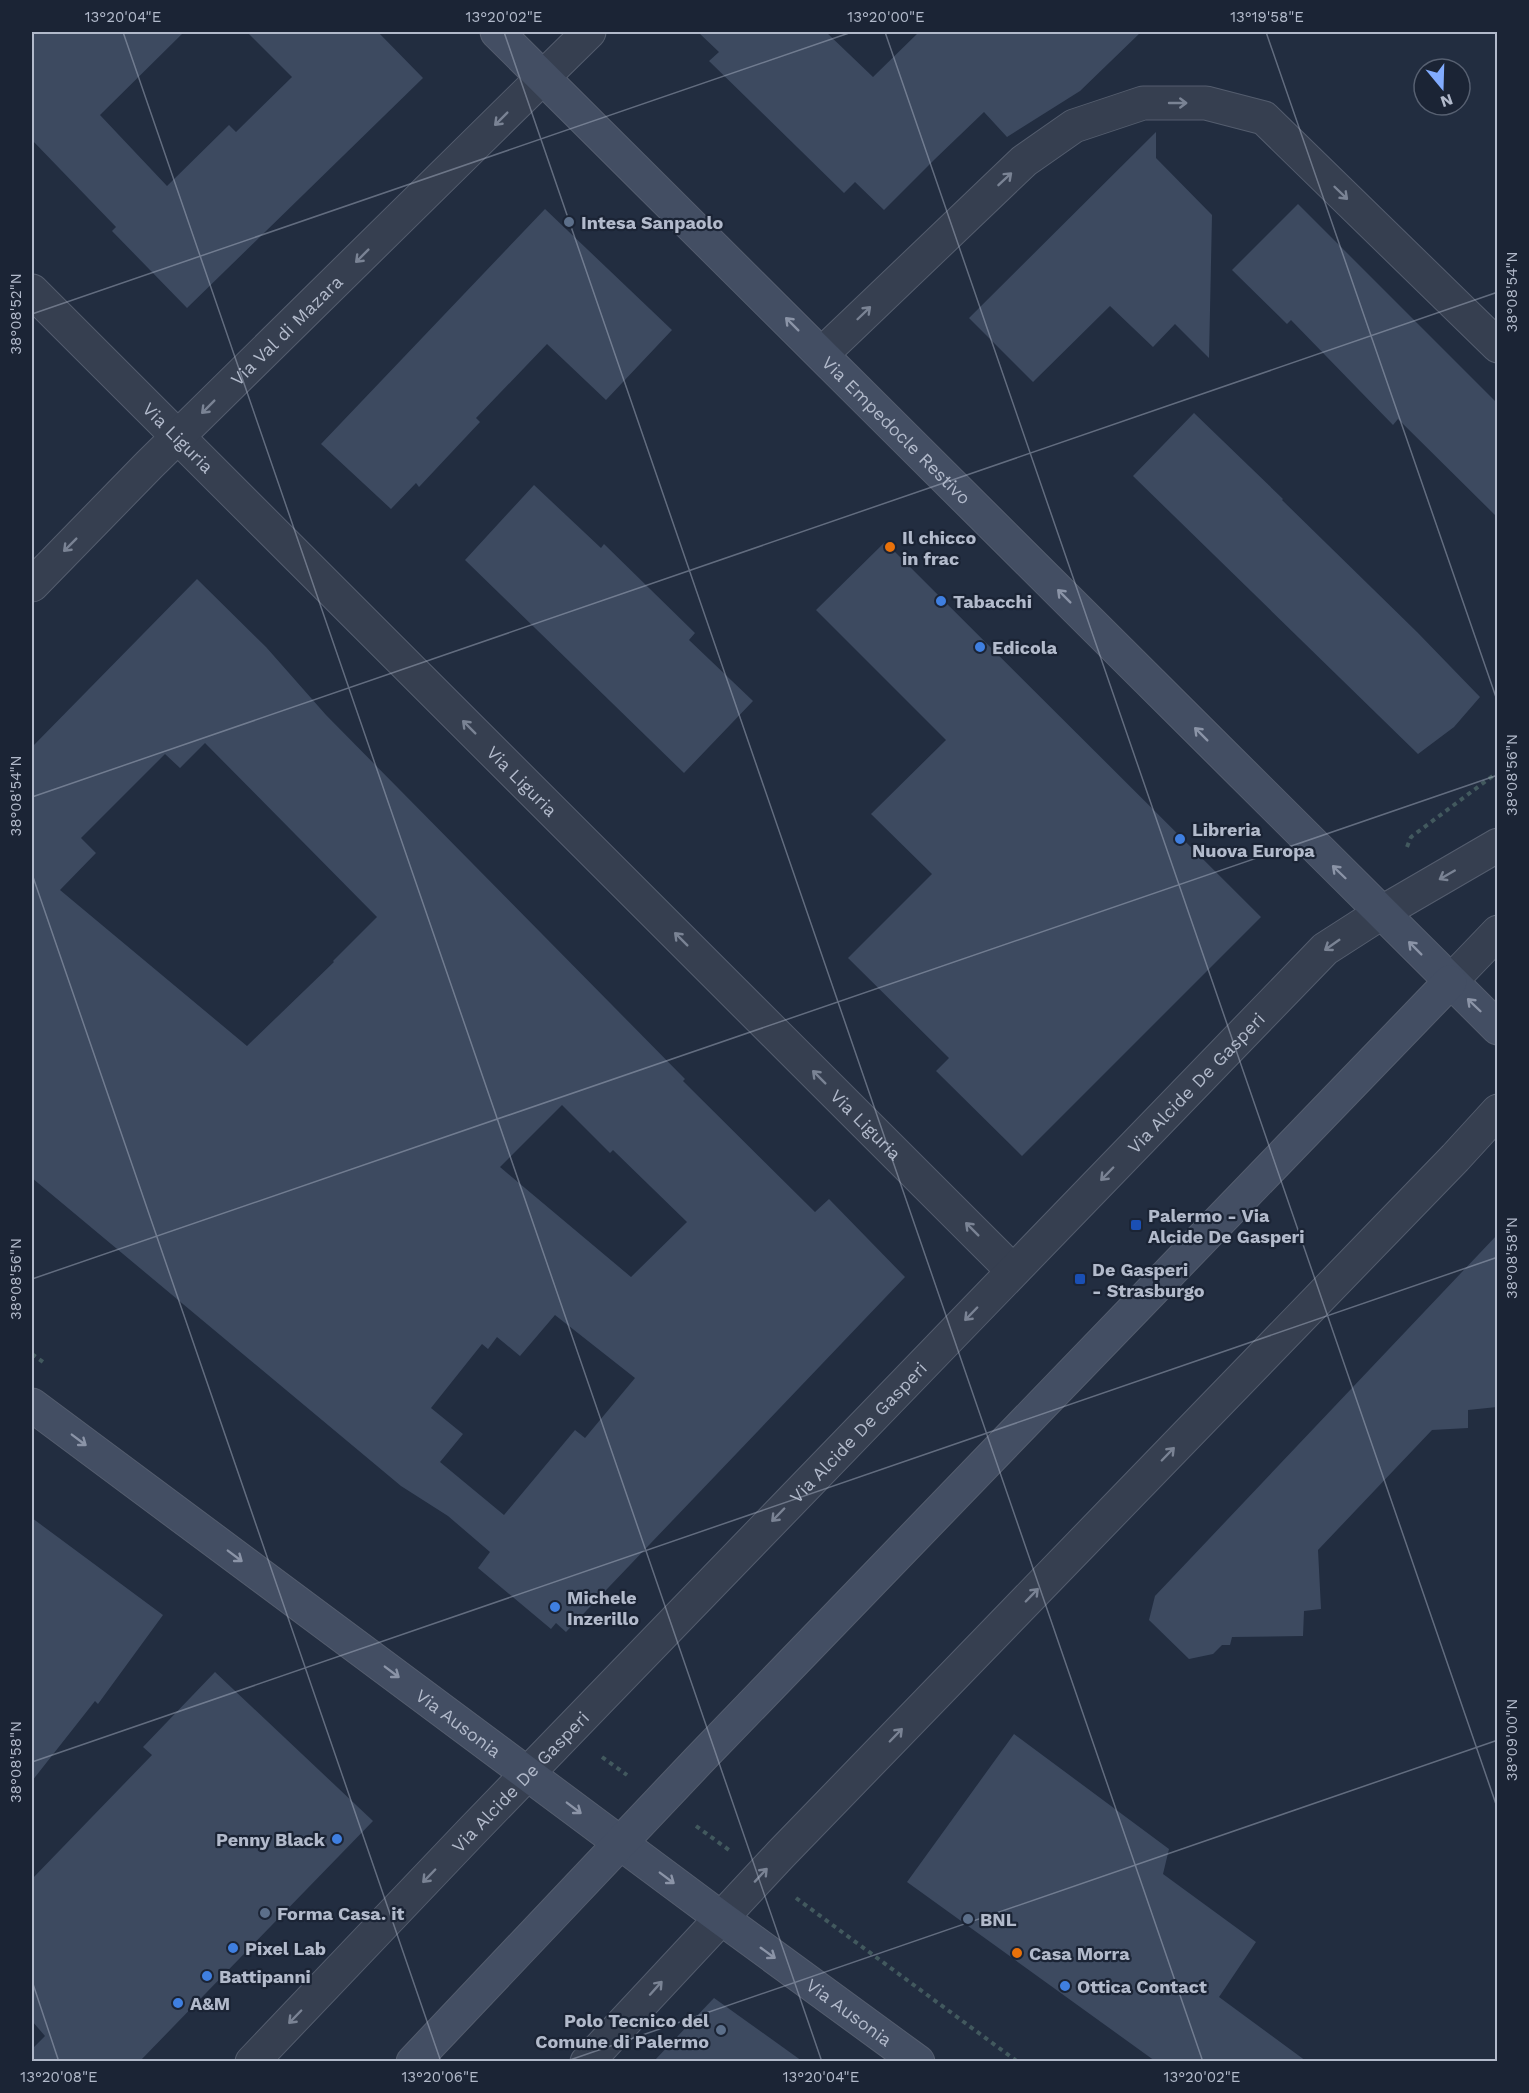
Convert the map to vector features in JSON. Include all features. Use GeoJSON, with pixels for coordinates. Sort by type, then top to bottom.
{"type":"FeatureCollection","features":[{"type":"Feature","properties":{"kind":"street","name":"Via Empedocle Restivo"},"geometry":{"type":"LineString","coordinates":[[497,32],[1497,1028]]}},
{"type":"Feature","properties":{"kind":"street","name":"Via Val di Mazara"},"geometry":{"type":"LineString","coordinates":[[32,585],[589,32]]}},
{"type":"Feature","properties":{"kind":"street"},"geometry":{"type":"LineString","coordinates":[[822,354],[1024,161],[1074,126],[1143,103],[1206,103],[1264,118],[1497,346]]}},
{"type":"Feature","properties":{"kind":"street","name":"Via Liguria"},"geometry":{"type":"LineString","coordinates":[[32,291],[1013,1271]]}},
{"type":"Feature","properties":{"kind":"street","name":"Via Alcide De Gasperi"},"geometry":{"type":"LineString","coordinates":[[252,2061],[1325,949],[1381,913],[1497,845]]}},
{"type":"Feature","properties":{"kind":"street"},"geometry":{"type":"LineString","coordinates":[[414,2061],[661,1799],[1497,932]]}},
{"type":"Feature","properties":{"kind":"street"},"geometry":{"type":"LineString","coordinates":[[587,2061],[797,1837],[1455,1158],[1497,1111]]}},
{"type":"Feature","properties":{"kind":"street","name":"Via Ausonia"},"geometry":{"type":"LineString","coordinates":[[32,1405],[721,1918],[918,2061]]}},
{"type":"Feature","properties":{"kind":"path"},"geometry":{"type":"LineString","coordinates":[[563,1738],[602,1757],[661,1799]]}},
{"type":"Feature","properties":{"kind":"path"},"geometry":{"type":"LineString","coordinates":[[811,1910],[1018,2061]]}},
{"type":"Feature","properties":{"kind":"building"},"geometry":{"type":"Polygon","coordinates":[[[32,32],[184,32],[100,115],[167,186],[229,125],[236,132],[292,77],[247,32],[378,32],[423,78],[187,308],[112,231],[116,227],[32,140],[32,32]]]}},
{"type":"Feature","properties":{"kind":"building"},"geometry":{"type":"Polygon","coordinates":[[[698,32],[826,32],[873,77],[919,32],[1141,32],[1080,91],[1007,137],[984,112],[884,210],[855,182],[844,193],[709,61],[719,52],[698,32]]]}},
{"type":"Feature","properties":{"kind":"building"},"geometry":{"type":"Polygon","coordinates":[[[1156,132],[1156,158],[1212,215],[1209,358],[1175,324],[1153,347],[1110,306],[1033,382],[969,318],[1156,132]]]}},
{"type":"Feature","properties":{"kind":"building"},"geometry":{"type":"Polygon","coordinates":[[[1298,204],[1497,403],[1497,517],[1398,419],[1393,425],[1291,320],[1287,324],[1232,270],[1298,204]]]}},
{"type":"Feature","properties":{"kind":"building"},"geometry":{"type":"Polygon","coordinates":[[[545,209],[672,330],[606,400],[547,344],[476,418],[480,422],[419,487],[416,483],[391,509],[321,444],[545,209]]]}},
{"type":"Feature","properties":{"kind":"building"},"geometry":{"type":"Polygon","coordinates":[[[1194,413],[1480,697],[1454,727],[1418,754],[1133,476],[1194,413]]]}},
{"type":"Feature","properties":{"kind":"building"},"geometry":{"type":"Polygon","coordinates":[[[534,485],[601,548],[604,544],[695,633],[689,640],[753,701],[684,773],[465,560],[534,485]]]}},
{"type":"Feature","properties":{"kind":"building"},"geometry":{"type":"Polygon","coordinates":[[[885,542],[1261,917],[1022,1156],[936,1071],[949,1058],[848,958],[932,874],[871,814],[946,740],[816,610],[885,542]]]}},
{"type":"Feature","properties":{"kind":"building"},"geometry":{"type":"Polygon","coordinates":[[[197,579],[266,647],[326,715],[685,1079],[683,1081],[815,1212],[829,1199],[905,1277],[566,1632],[556,1623],[551,1629],[478,1568],[490,1552],[448,1516],[401,1486],[32,1178],[32,747],[197,579]],[[205,743],[180,768],[165,754],[81,838],[96,853],[60,890],[247,1046],[377,917],[205,743]],[[562,1105],[500,1167],[631,1277],[687,1222],[613,1150],[610,1153],[562,1105]],[[555,1315],[520,1356],[497,1337],[488,1349],[482,1344],[431,1408],[463,1434],[440,1462],[504,1515],[575,1430],[585,1438],[635,1378],[555,1315]]]}},
{"type":"Feature","properties":{"kind":"building"},"geometry":{"type":"Polygon","coordinates":[[[1497,1235],[1497,1407],[1468,1410],[1468,1428],[1432,1430],[1318,1550],[1321,1609],[1304,1611],[1303,1636],[1232,1637],[1230,1645],[1222,1645],[1213,1654],[1189,1659],[1149,1620],[1155,1596],[1497,1235]]]}},
{"type":"Feature","properties":{"kind":"building"},"geometry":{"type":"Polygon","coordinates":[[[32,1518],[163,1615],[98,1704],[95,1701],[32,1781],[32,1518]]]}},
{"type":"Feature","properties":{"kind":"building"},"geometry":{"type":"Polygon","coordinates":[[[215,1672],[373,1821],[140,2061],[32,2061],[32,2049],[45,2036],[32,2021],[32,1879],[152,1755],[143,1747],[215,1672]]]}},
{"type":"Feature","properties":{"kind":"building"},"geometry":{"type":"Polygon","coordinates":[[[1014,1734],[1169,1849],[1163,1874],[1256,1942],[1219,1997],[1306,2061],[1155,2061],[907,1882],[1014,1734]]]}},
{"type":"Feature","properties":{"kind":"building","name":"Polo Tecnico del Comune di Palermo"},"geometry":{"type":"Polygon","coordinates":[[[714,1998],[802,2061],[654,2061],[714,1998]]]}},
{"type":"Feature","properties":{"kind":"place","name":"Intesa Sanpaolo"},"geometry":{"type":"Point","coordinates":[569,222]}},
{"type":"Feature","properties":{"kind":"place","name":"Il chicco in frac"},"geometry":{"type":"Point","coordinates":[890,547]}},
{"type":"Feature","properties":{"kind":"place","name":"Tabacchi"},"geometry":{"type":"Point","coordinates":[941,601]}},
{"type":"Feature","properties":{"kind":"place","name":"Edicola"},"geometry":{"type":"Point","coordinates":[980,647]}},
{"type":"Feature","properties":{"kind":"place","name":"Libreria Nuova Europa"},"geometry":{"type":"Point","coordinates":[1180,839]}},
{"type":"Feature","properties":{"kind":"place","name":"Palermo - Via Alcide De Gasperi"},"geometry":{"type":"Point","coordinates":[1136,1225]}},
{"type":"Feature","properties":{"kind":"place","name":"De Gasperi - Strasburgo"},"geometry":{"type":"Point","coordinates":[1080,1279]}},
{"type":"Feature","properties":{"kind":"place","name":"Michele Inzerillo"},"geometry":{"type":"Point","coordinates":[555,1607]}},
{"type":"Feature","properties":{"kind":"place","name":"Penny Black"},"geometry":{"type":"Point","coordinates":[337,1839]}},
{"type":"Feature","properties":{"kind":"place","name":"Forma Casa. it"},"geometry":{"type":"Point","coordinates":[265,1913]}},
{"type":"Feature","properties":{"kind":"place","name":"BNL"},"geometry":{"type":"Point","coordinates":[968,1919]}},
{"type":"Feature","properties":{"kind":"place","name":"Pixel Lab"},"geometry":{"type":"Point","coordinates":[233,1948]}},
{"type":"Feature","properties":{"kind":"place","name":"Casa Morra"},"geometry":{"type":"Point","coordinates":[1017,1953]}},
{"type":"Feature","properties":{"kind":"place","name":"Battipanni"},"geometry":{"type":"Point","coordinates":[207,1976]}},
{"type":"Feature","properties":{"kind":"place","name":"Ottica Contact"},"geometry":{"type":"Point","coordinates":[1065,1986]}},
{"type":"Feature","properties":{"kind":"place","name":"A&M"},"geometry":{"type":"Point","coordinates":[178,2003]}},
{"type":"Feature","properties":{"kind":"place","name":"Polo Tecnico del Comune di Palermo"},"geometry":{"type":"Point","coordinates":[721,2030]}}]}
